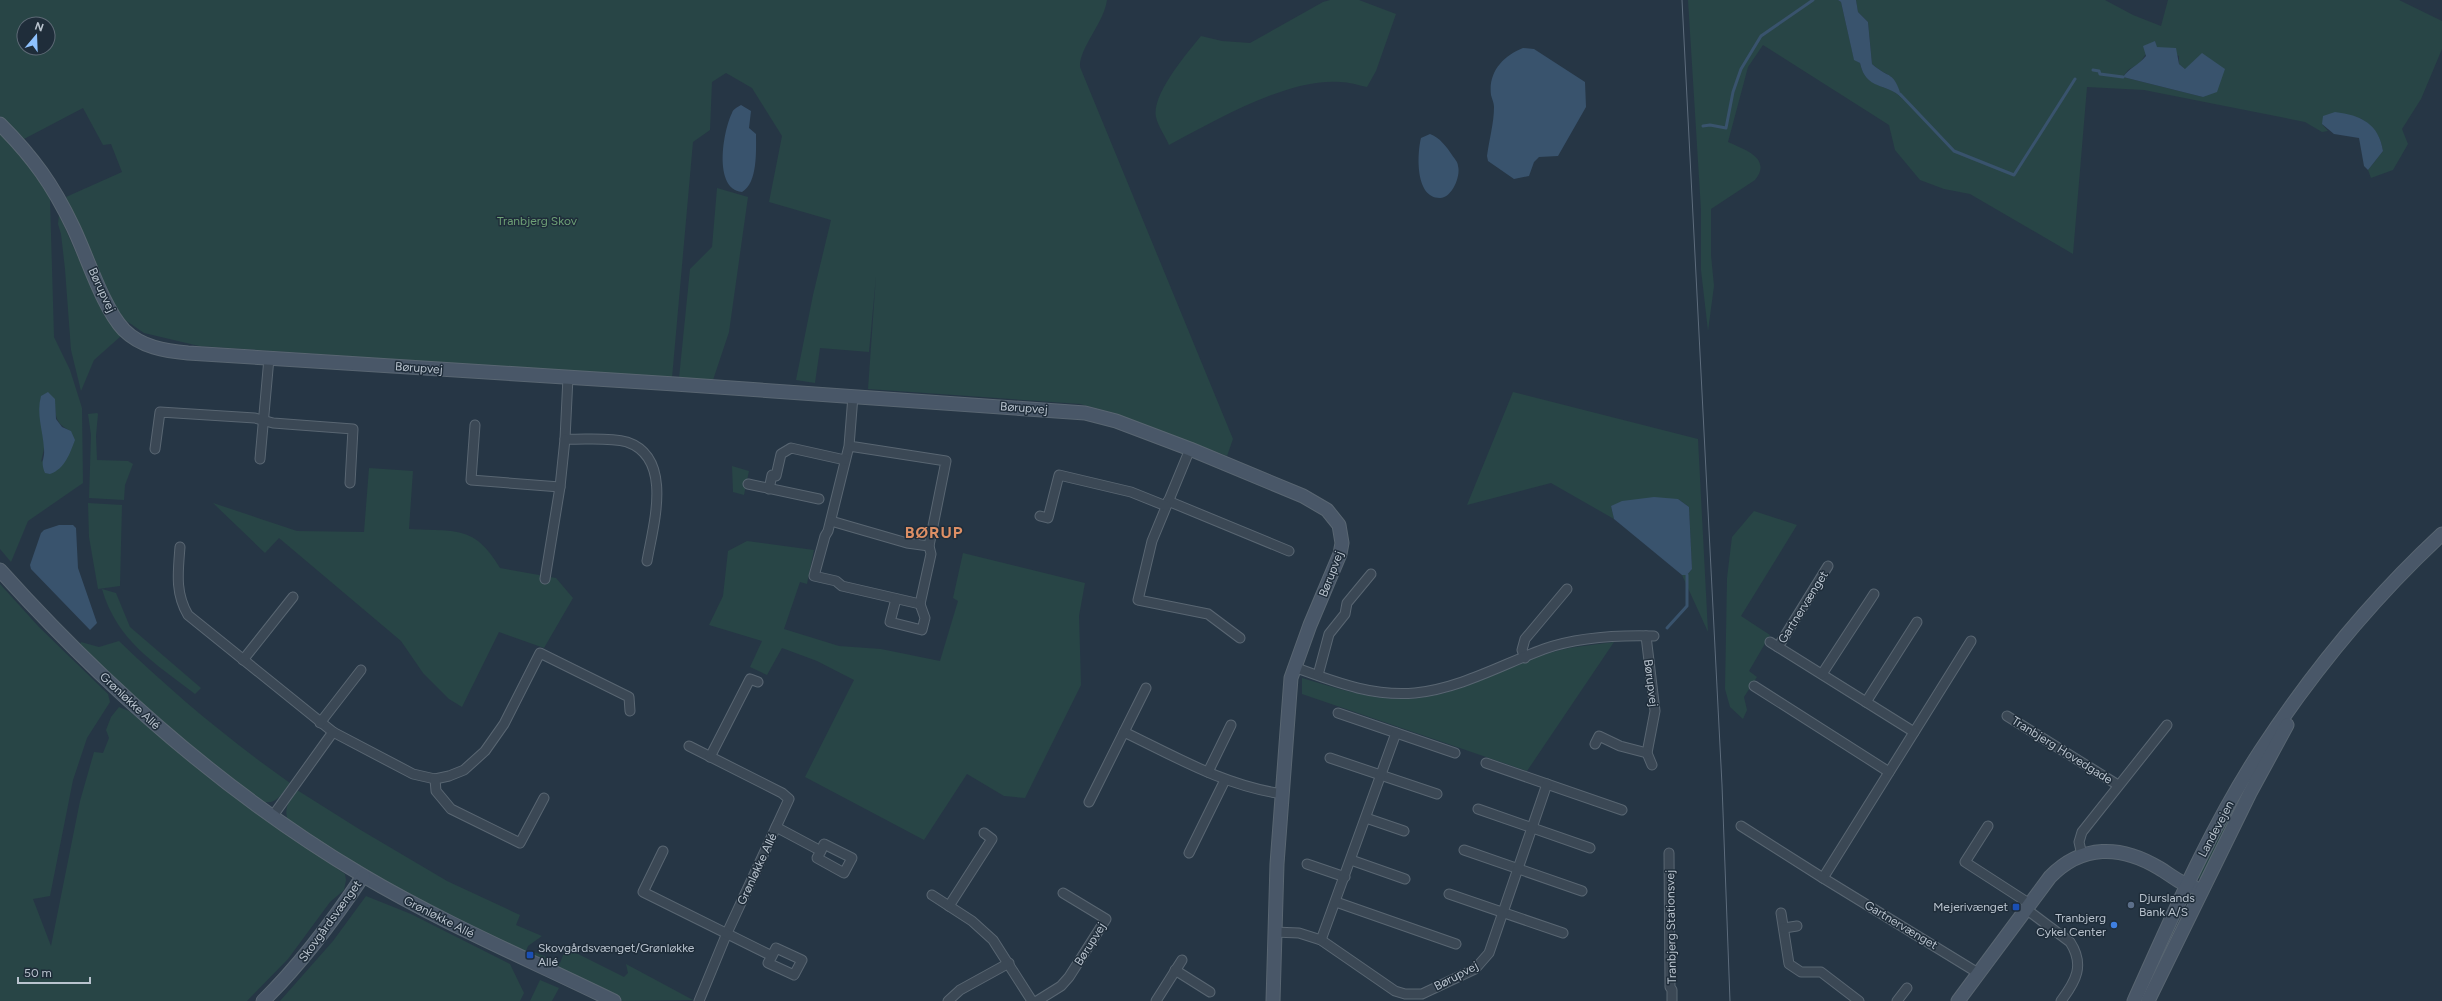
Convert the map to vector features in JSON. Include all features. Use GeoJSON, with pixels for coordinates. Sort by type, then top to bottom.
{"type":"FeatureCollection","features":[{"type":"Feature","properties":{"kind":"street","name":"Børupvej"},"geometry":{"type":"LineString","coordinates":[[0,124],[46,176],[73,227],[110,309],[125,331],[145,344],[172,352],[854,396],[1085,413],[1116,421],[1190,449],[1308,498],[1327,510],[1338,525],[1342,544],[1336,566],[1294,667],[1290,691],[1274,932],[1273,1001]]}},
{"type":"Feature","properties":{"kind":"street"},"geometry":{"type":"LineString","coordinates":[[260,459],[269,358]]}},
{"type":"Feature","properties":{"kind":"street"},"geometry":{"type":"LineString","coordinates":[[545,579],[560,487],[565,439],[568,377]]}},
{"type":"Feature","properties":{"kind":"street"},"geometry":{"type":"LineString","coordinates":[[854,396],[845,460],[831,521],[814,576],[836,582],[842,586],[920,604]]}},
{"type":"Feature","properties":{"kind":"street"},"geometry":{"type":"LineString","coordinates":[[155,449],[160,412],[353,429],[350,482]]}},
{"type":"Feature","properties":{"kind":"street"},"geometry":{"type":"LineString","coordinates":[[475,425],[471,480],[560,487]]}},
{"type":"Feature","properties":{"kind":"street"},"geometry":{"type":"LineString","coordinates":[[565,439],[625,442],[636,446],[647,456],[655,475],[658,499],[647,561]]}},
{"type":"Feature","properties":{"kind":"street"},"geometry":{"type":"LineString","coordinates":[[848,446],[946,461],[928,546],[930,554],[920,604],[925,618],[922,630],[890,622],[896,599]]}},
{"type":"Feature","properties":{"kind":"street"},"geometry":{"type":"LineString","coordinates":[[769,489],[772,475],[776,476],[781,454],[791,448],[845,460]]}},
{"type":"Feature","properties":{"kind":"street"},"geometry":{"type":"LineString","coordinates":[[1190,449],[1152,541],[1138,600],[1208,614],[1240,638]]}},
{"type":"Feature","properties":{"kind":"street"},"geometry":{"type":"LineString","coordinates":[[1040,516],[1048,518],[1059,474],[1131,492],[1167,503],[1289,551]]}},
{"type":"Feature","properties":{"kind":"street"},"geometry":{"type":"LineString","coordinates":[[748,484],[819,499]]}},
{"type":"Feature","properties":{"kind":"street"},"geometry":{"type":"LineString","coordinates":[[831,521],[907,543],[928,546]]}},
{"type":"Feature","properties":{"kind":"street","name":"Landevejen"},"geometry":{"type":"LineString","coordinates":[[2134,1001],[2188,881],[2260,750],[2319,670],[2380,596],[2442,534]]}},
{"type":"Feature","properties":{"kind":"street"},"geometry":{"type":"LineString","coordinates":[[180,547],[178,588],[181,602],[188,615],[320,723],[333,732],[406,771],[435,779],[449,776],[464,770],[485,751],[504,724],[540,653],[629,697],[630,711]]}},
{"type":"Feature","properties":{"kind":"street","name":"Gartnervænget"},"geometry":{"type":"LineString","coordinates":[[1828,566],[1774,644],[1914,732]]}},
{"type":"Feature","properties":{"kind":"street","name":"Grønløkke Allé"},"geometry":{"type":"LineString","coordinates":[[0,570],[36,610],[125,698],[214,774],[272,817],[363,876],[468,932],[614,1001]]}},
{"type":"Feature","properties":{"kind":"street"},"geometry":{"type":"LineString","coordinates":[[1318,676],[1325,652],[1325,642],[1329,634],[1345,614],[1347,603],[1371,574]]}},
{"type":"Feature","properties":{"kind":"street"},"geometry":{"type":"LineString","coordinates":[[1525,658],[1522,650],[1525,640],[1567,589]]}},
{"type":"Feature","properties":{"kind":"street"},"geometry":{"type":"LineString","coordinates":[[1822,674],[1874,594]]}},
{"type":"Feature","properties":{"kind":"street"},"geometry":{"type":"LineString","coordinates":[[243,660],[293,597]]}},
{"type":"Feature","properties":{"kind":"street"},"geometry":{"type":"LineString","coordinates":[[1866,702],[1917,622]]}},
{"type":"Feature","properties":{"kind":"street","name":"Børupvej"},"geometry":{"type":"LineString","coordinates":[[1294,667],[1358,689],[1414,693],[1459,684],[1573,641],[1650,636],[1654,710],[1647,753]]}},
{"type":"Feature","properties":{"kind":"street"},"geometry":{"type":"LineString","coordinates":[[1823,878],[1971,640]]}},
{"type":"Feature","properties":{"kind":"street"},"geometry":{"type":"LineString","coordinates":[[320,723],[361,670]]}},
{"type":"Feature","properties":{"kind":"street","name":"Landevejen"},"geometry":{"type":"LineString","coordinates":[[2148,1001],[2267,761],[2319,670]]}},
{"type":"Feature","properties":{"kind":"street"},"geometry":{"type":"LineString","coordinates":[[710,757],[750,679],[758,682]]}},
{"type":"Feature","properties":{"kind":"street"},"geometry":{"type":"LineString","coordinates":[[1754,686],[1889,772]]}},
{"type":"Feature","properties":{"kind":"street"},"geometry":{"type":"LineString","coordinates":[[1089,802],[1146,688]]}},
{"type":"Feature","properties":{"kind":"street"},"geometry":{"type":"LineString","coordinates":[[1338,713],[1455,753]]}},
{"type":"Feature","properties":{"kind":"street","name":"Tranbjerg Hovedgade"},"geometry":{"type":"LineString","coordinates":[[2007,716],[2118,785]]}},
{"type":"Feature","properties":{"kind":"street"},"geometry":{"type":"LineString","coordinates":[[1208,772],[1231,725]]}},
{"type":"Feature","properties":{"kind":"street","name":"Tranbjerg Hovedgade"},"geometry":{"type":"LineString","coordinates":[[2082,855],[2079,838],[2118,785],[2167,725]]}},
{"type":"Feature","properties":{"kind":"street"},"geometry":{"type":"LineString","coordinates":[[272,817],[333,732]]}},
{"type":"Feature","properties":{"kind":"street"},"geometry":{"type":"LineString","coordinates":[[1124,732],[1225,780],[1246,788],[1283,794]]}},
{"type":"Feature","properties":{"kind":"street"},"geometry":{"type":"LineString","coordinates":[[1321,940],[1396,733]]}},
{"type":"Feature","properties":{"kind":"street"},"geometry":{"type":"LineString","coordinates":[[1595,744],[1599,736],[1620,746],[1647,753],[1652,765]]}},
{"type":"Feature","properties":{"kind":"street","name":"Grønløkke Allé"},"geometry":{"type":"LineString","coordinates":[[688,746],[782,793],[789,799],[727,933],[699,1001]]}},
{"type":"Feature","properties":{"kind":"street"},"geometry":{"type":"LineString","coordinates":[[1330,758],[1437,794]]}},
{"type":"Feature","properties":{"kind":"street"},"geometry":{"type":"LineString","coordinates":[[1486,763],[1622,810]]}},
{"type":"Feature","properties":{"kind":"street"},"geometry":{"type":"LineString","coordinates":[[435,779],[436,791],[450,809],[520,843],[544,798]]}},
{"type":"Feature","properties":{"kind":"street"},"geometry":{"type":"LineString","coordinates":[[1189,853],[1225,780]]}},
{"type":"Feature","properties":{"kind":"street","name":"Børupvej"},"geometry":{"type":"LineString","coordinates":[[1274,932],[1299,933],[1321,940],[1395,991],[1414,995],[1422,994],[1475,968],[1484,961],[1503,913],[1547,784]]}},
{"type":"Feature","properties":{"kind":"street"},"geometry":{"type":"LineString","coordinates":[[1478,809],[1590,848]]}},
{"type":"Feature","properties":{"kind":"street"},"geometry":{"type":"LineString","coordinates":[[1366,818],[1404,831]]}},
{"type":"Feature","properties":{"kind":"street","name":"Gartnervænget"},"geometry":{"type":"LineString","coordinates":[[1741,826],[1978,973]]}},
{"type":"Feature","properties":{"kind":"street"},"geometry":{"type":"LineString","coordinates":[[1988,826],[1965,862],[2028,907],[2070,942],[2075,950],[2078,968],[2077,976],[2061,1001]]}},
{"type":"Feature","properties":{"kind":"street","name":"Grønløkke Allé"},"geometry":{"type":"LineString","coordinates":[[776,827],[821,851]]}},
{"type":"Feature","properties":{"kind":"street"},"geometry":{"type":"LineString","coordinates":[[949,906],[992,839],[984,833]]}},
{"type":"Feature","properties":{"kind":"street"},"geometry":{"type":"LineString","coordinates":[[1464,850],[1582,891]]}},
{"type":"Feature","properties":{"kind":"street"},"geometry":{"type":"LineString","coordinates":[[663,851],[643,892],[772,956]]}},
{"type":"Feature","properties":{"kind":"street"},"geometry":{"type":"LineString","coordinates":[[1958,1001],[2028,907],[2058,869],[2069,860],[2082,855],[2114,851],[2133,856],[2159,868],[2178,872],[2188,881],[2203,889]]}},
{"type":"Feature","properties":{"kind":"street","name":"Tranbjerg Stationsvej"},"geometry":{"type":"LineString","coordinates":[[1669,853],[1670,987],[1672,990],[1672,1001]]}},
{"type":"Feature","properties":{"kind":"street"},"geometry":{"type":"LineString","coordinates":[[1351,860],[1406,879]]}},
{"type":"Feature","properties":{"kind":"street"},"geometry":{"type":"LineString","coordinates":[[1307,864],[1345,877]]}},
{"type":"Feature","properties":{"kind":"street","name":"Skovgårdsvænget"},"geometry":{"type":"LineString","coordinates":[[263,1001],[287,978],[318,941],[363,876]]}},
{"type":"Feature","properties":{"kind":"street","name":"Børupvej"},"geometry":{"type":"LineString","coordinates":[[1037,1001],[1062,986],[1106,919],[1063,893]]}},
{"type":"Feature","properties":{"kind":"street"},"geometry":{"type":"LineString","coordinates":[[1449,894],[1563,933]]}},
{"type":"Feature","properties":{"kind":"street"},"geometry":{"type":"LineString","coordinates":[[932,895],[984,930],[1009,963],[1032,1001]]}},
{"type":"Feature","properties":{"kind":"street"},"geometry":{"type":"LineString","coordinates":[[1336,902],[1456,944]]}},
{"type":"Feature","properties":{"kind":"street"},"geometry":{"type":"LineString","coordinates":[[1781,913],[1789,964],[1801,972],[1821,972],[1859,1001]]}},
{"type":"Feature","properties":{"kind":"street"},"geometry":{"type":"LineString","coordinates":[[1784,928],[1797,926]]}},
{"type":"Feature","properties":{"kind":"street"},"geometry":{"type":"LineString","coordinates":[[1156,1001],[1182,960]]}},
{"type":"Feature","properties":{"kind":"street"},"geometry":{"type":"LineString","coordinates":[[948,1001],[960,990],[1009,963]]}},
{"type":"Feature","properties":{"kind":"street"},"geometry":{"type":"LineString","coordinates":[[1175,970],[1210,992]]}},
{"type":"Feature","properties":{"kind":"street"},"geometry":{"type":"LineString","coordinates":[[1897,1001],[1906,988]]}},
{"type":"Feature","properties":{"kind":"green space","name":"Tranbjerg Skov"},"geometry":{"type":"Polygon","coordinates":[[[0,0],[1107,0],[1101,18],[1083,52],[1080,67],[1233,439],[1227,456],[1114,413],[1080,404],[868,389],[876,276],[869,352],[820,348],[815,383],[796,380],[813,295],[831,220],[769,202],[782,136],[752,88],[726,73],[712,82],[710,130],[693,142],[672,378],[199,346],[144,333],[125,320],[112,303],[66,197],[122,172],[111,144],[103,145],[83,108],[24,139],[0,116],[0,0]]]}},
{"type":"Feature","properties":{"kind":"green space"},"geometry":{"type":"Polygon","coordinates":[[[1330,0],[1359,0],[1396,14],[1376,71],[1367,87],[1340,82],[1319,83],[1297,87],[1275,94],[1229,113],[1169,145],[1156,117],[1156,108],[1159,97],[1172,74],[1201,36],[1222,41],[1250,43],[1323,2],[1330,0]]]}},
{"type":"Feature","properties":{"kind":"green space"},"geometry":{"type":"Polygon","coordinates":[[[1688,0],[1838,0],[1841,2],[1854,59],[1860,63],[1863,72],[1871,82],[1895,92],[1901,97],[1893,79],[1872,64],[1868,22],[1858,12],[1856,0],[2105,0],[2133,15],[2161,26],[2168,0],[2399,0],[2442,21],[2442,49],[2421,99],[2402,129],[2408,144],[2393,170],[2371,178],[2368,170],[2383,151],[2376,132],[2360,118],[2322,124],[2328,131],[2322,132],[2305,122],[2144,90],[2087,87],[2073,254],[1970,194],[1944,189],[1920,180],[1895,150],[1889,125],[1763,45],[1748,67],[1728,142],[1754,155],[1758,160],[1760,172],[1755,180],[1711,209],[1711,255],[1714,286],[1708,331],[1701,270],[1701,210],[1688,0]],[[2155,41],[2139,64],[2128,70],[2123,77],[2203,97],[2185,69],[2179,64],[2179,56],[2156,47],[2155,41]]]}},
{"type":"Feature","properties":{"kind":"green space"},"geometry":{"type":"Polygon","coordinates":[[[0,132],[28,160],[50,199],[54,337],[70,370],[82,408],[83,483],[28,521],[11,562],[0,549],[0,132]],[[55,399],[41,462],[71,431],[62,425],[57,418],[55,399]]]}},
{"type":"Feature","properties":{"kind":"green space"},"geometry":{"type":"Polygon","coordinates":[[[717,188],[748,197],[729,332],[713,380],[679,378],[690,269],[712,247],[717,188]]]}},
{"type":"Feature","properties":{"kind":"green space"},"geometry":{"type":"Polygon","coordinates":[[[59,215],[103,313],[121,336],[94,360],[81,391],[71,350],[65,269],[61,234],[58,224],[59,215]]]}},
{"type":"Feature","properties":{"kind":"green space"},"geometry":{"type":"Polygon","coordinates":[[[1513,392],[1698,439],[1708,632],[1682,575],[1687,575],[1692,569],[1689,507],[1678,499],[1611,506],[1614,519],[1551,483],[1467,505],[1513,392]]]}},
{"type":"Feature","properties":{"kind":"green space"},"geometry":{"type":"Polygon","coordinates":[[[97,413],[97,460],[128,461],[133,464],[125,485],[124,500],[89,498],[91,435],[88,414],[97,413]]]}},
{"type":"Feature","properties":{"kind":"green space"},"geometry":{"type":"Polygon","coordinates":[[[732,466],[749,471],[744,495],[733,492],[732,466]]]}},
{"type":"Feature","properties":{"kind":"green space"},"geometry":{"type":"Polygon","coordinates":[[[369,468],[413,471],[409,529],[451,531],[472,537],[491,554],[500,568],[556,578],[573,598],[544,648],[499,632],[462,707],[449,699],[423,673],[401,641],[279,538],[265,553],[213,503],[297,531],[364,532],[369,468]]]}},
{"type":"Feature","properties":{"kind":"green space"},"geometry":{"type":"Polygon","coordinates":[[[88,503],[122,505],[120,586],[98,589],[89,537],[88,503]]]}},
{"type":"Feature","properties":{"kind":"green space"},"geometry":{"type":"Polygon","coordinates":[[[1754,511],[1797,525],[1741,616],[1770,635],[1749,671],[1757,677],[1744,697],[1747,710],[1743,719],[1730,707],[1725,689],[1727,578],[1732,537],[1754,511]]]}},
{"type":"Feature","properties":{"kind":"green space"},"geometry":{"type":"Polygon","coordinates":[[[747,541],[814,550],[807,584],[800,582],[784,629],[839,646],[881,649],[940,661],[958,601],[953,598],[963,553],[1085,583],[1079,616],[1081,685],[1025,798],[1004,796],[967,774],[924,840],[805,777],[854,680],[817,661],[782,648],[767,675],[750,667],[762,641],[709,625],[723,596],[728,551],[747,541]]]}},
{"type":"Feature","properties":{"kind":"green space"},"geometry":{"type":"Polygon","coordinates":[[[0,584],[39,627],[108,694],[110,702],[87,738],[73,780],[50,896],[33,899],[51,946],[80,801],[94,752],[103,753],[109,738],[106,730],[111,717],[119,707],[129,711],[223,789],[345,874],[346,880],[344,890],[330,902],[288,959],[247,1001],[0,1001],[0,584]]]}},
{"type":"Feature","properties":{"kind":"green space"},"geometry":{"type":"Polygon","coordinates":[[[102,589],[116,593],[130,627],[201,688],[195,694],[152,661],[127,637],[117,623],[102,589]]]}},
{"type":"Feature","properties":{"kind":"green space"},"geometry":{"type":"Polygon","coordinates":[[[119,641],[202,715],[245,750],[290,783],[285,791],[276,800],[271,802],[261,801],[247,793],[138,703],[80,645],[81,642],[99,647],[119,641]]]}},
{"type":"Feature","properties":{"kind":"green space"},"geometry":{"type":"Polygon","coordinates":[[[1614,642],[1527,771],[1302,694],[1302,678],[1327,686],[1377,697],[1390,699],[1423,698],[1461,688],[1534,658],[1553,652],[1576,647],[1614,642]]]}},
{"type":"Feature","properties":{"kind":"green space"},"geometry":{"type":"Polygon","coordinates":[[[2264,752],[2202,878],[2197,878],[2196,873],[2264,752]]]}},
{"type":"Feature","properties":{"kind":"green space"},"geometry":{"type":"Polygon","coordinates":[[[297,790],[447,881],[520,915],[516,925],[542,936],[528,946],[525,954],[449,917],[363,869],[288,820],[286,812],[287,808],[297,790]]]}},
{"type":"Feature","properties":{"kind":"green space"},"geometry":{"type":"Polygon","coordinates":[[[366,896],[411,914],[510,964],[524,993],[520,1001],[280,1001],[333,941],[366,896]]]}},
{"type":"Feature","properties":{"kind":"green space"},"geometry":{"type":"Polygon","coordinates":[[[566,948],[624,977],[628,973],[626,964],[693,1000],[623,1001],[540,961],[529,953],[530,950],[560,963],[566,948]]]}},
{"type":"Feature","properties":{"kind":"green space"},"geometry":{"type":"Polygon","coordinates":[[[540,980],[559,988],[552,1001],[530,1001],[540,980]]]}},
{"type":"Feature","properties":{"kind":"water"},"geometry":{"type":"Polygon","coordinates":[[[1838,0],[1856,0],[1858,12],[1868,22],[1872,64],[1893,79],[1902,98],[1896,93],[1872,82],[1863,72],[1860,63],[1854,60],[1841,2],[1838,0]]]}},
{"type":"Feature","properties":{"kind":"water"},"geometry":{"type":"Polygon","coordinates":[[[2155,41],[2157,47],[2176,48],[2179,64],[2185,69],[2202,53],[2225,69],[2217,92],[2203,97],[2123,77],[2146,56],[2143,46],[2155,41]]]}},
{"type":"Feature","properties":{"kind":"water"},"geometry":{"type":"Polygon","coordinates":[[[1523,48],[1534,49],[1585,82],[1586,107],[1558,156],[1539,157],[1534,162],[1529,176],[1514,179],[1488,161],[1487,156],[1494,113],[1491,87],[1492,79],[1498,66],[1509,55],[1523,48]]]}},
{"type":"Feature","properties":{"kind":"water"},"geometry":{"type":"Polygon","coordinates":[[[741,105],[751,111],[749,128],[756,134],[755,166],[751,181],[747,188],[742,192],[733,188],[727,181],[723,158],[729,121],[733,110],[741,105]]]}},
{"type":"Feature","properties":{"kind":"water"},"geometry":{"type":"Polygon","coordinates":[[[2335,112],[2344,113],[2367,122],[2377,134],[2383,151],[2368,170],[2364,166],[2359,138],[2334,134],[2322,124],[2323,116],[2335,112]]]}},
{"type":"Feature","properties":{"kind":"water"},"geometry":{"type":"Polygon","coordinates":[[[1430,134],[1437,137],[1448,149],[1456,160],[1459,170],[1457,181],[1452,191],[1440,198],[1432,196],[1426,191],[1420,174],[1419,154],[1421,138],[1430,134]]]}},
{"type":"Feature","properties":{"kind":"water"},"geometry":{"type":"Polygon","coordinates":[[[48,392],[55,399],[56,419],[62,427],[71,431],[75,440],[69,455],[63,464],[55,472],[50,474],[45,473],[43,465],[44,449],[39,409],[41,396],[48,392]]]}},
{"type":"Feature","properties":{"kind":"water"},"geometry":{"type":"Polygon","coordinates":[[[1654,497],[1678,499],[1689,507],[1692,569],[1687,575],[1682,575],[1614,519],[1611,506],[1622,501],[1654,497]]]}},
{"type":"Feature","properties":{"kind":"water"},"geometry":{"type":"Polygon","coordinates":[[[59,525],[73,525],[76,528],[78,568],[97,623],[90,630],[31,569],[30,565],[41,533],[44,530],[59,525]]]}},
{"type":"Feature","properties":{"kind":"waterway"},"geometry":{"type":"LineString","coordinates":[[1703,126],[1710,125],[1726,128],[1733,92],[1741,69],[1761,36],[1813,0]]}},
{"type":"Feature","properties":{"kind":"waterway"},"geometry":{"type":"LineString","coordinates":[[2093,70],[2099,71],[2100,74],[2123,77]]}},
{"type":"Feature","properties":{"kind":"waterway"},"geometry":{"type":"LineString","coordinates":[[1900,94],[1954,151],[2014,175],[2075,79]]}},
{"type":"Feature","properties":{"kind":"waterway"},"geometry":{"type":"LineString","coordinates":[[1667,628],[1687,606],[1687,575]]}},
{"type":"Feature","properties":{"kind":"tram line"},"geometry":{"type":"LineString","coordinates":[[1682,0],[1722,785],[1730,1001]]}},
{"type":"Feature","properties":{"kind":"place","name":"Djurslands Bank A/S"},"geometry":{"type":"Point","coordinates":[2131,905]}},
{"type":"Feature","properties":{"kind":"place","name":"Mejerivænget"},"geometry":{"type":"Point","coordinates":[2016,907]}},
{"type":"Feature","properties":{"kind":"place","name":"Tranbjerg Cykel Center"},"geometry":{"type":"Point","coordinates":[2114,925]}},
{"type":"Feature","properties":{"kind":"place","name":"Skovgårdsvænget/Grønløkke Allé"},"geometry":{"type":"Point","coordinates":[530,955]}},
{"type":"Feature","properties":{"kind":"district","name":"BØRUP"},"geometry":{"type":"Point","coordinates":[934,532]}}]}
